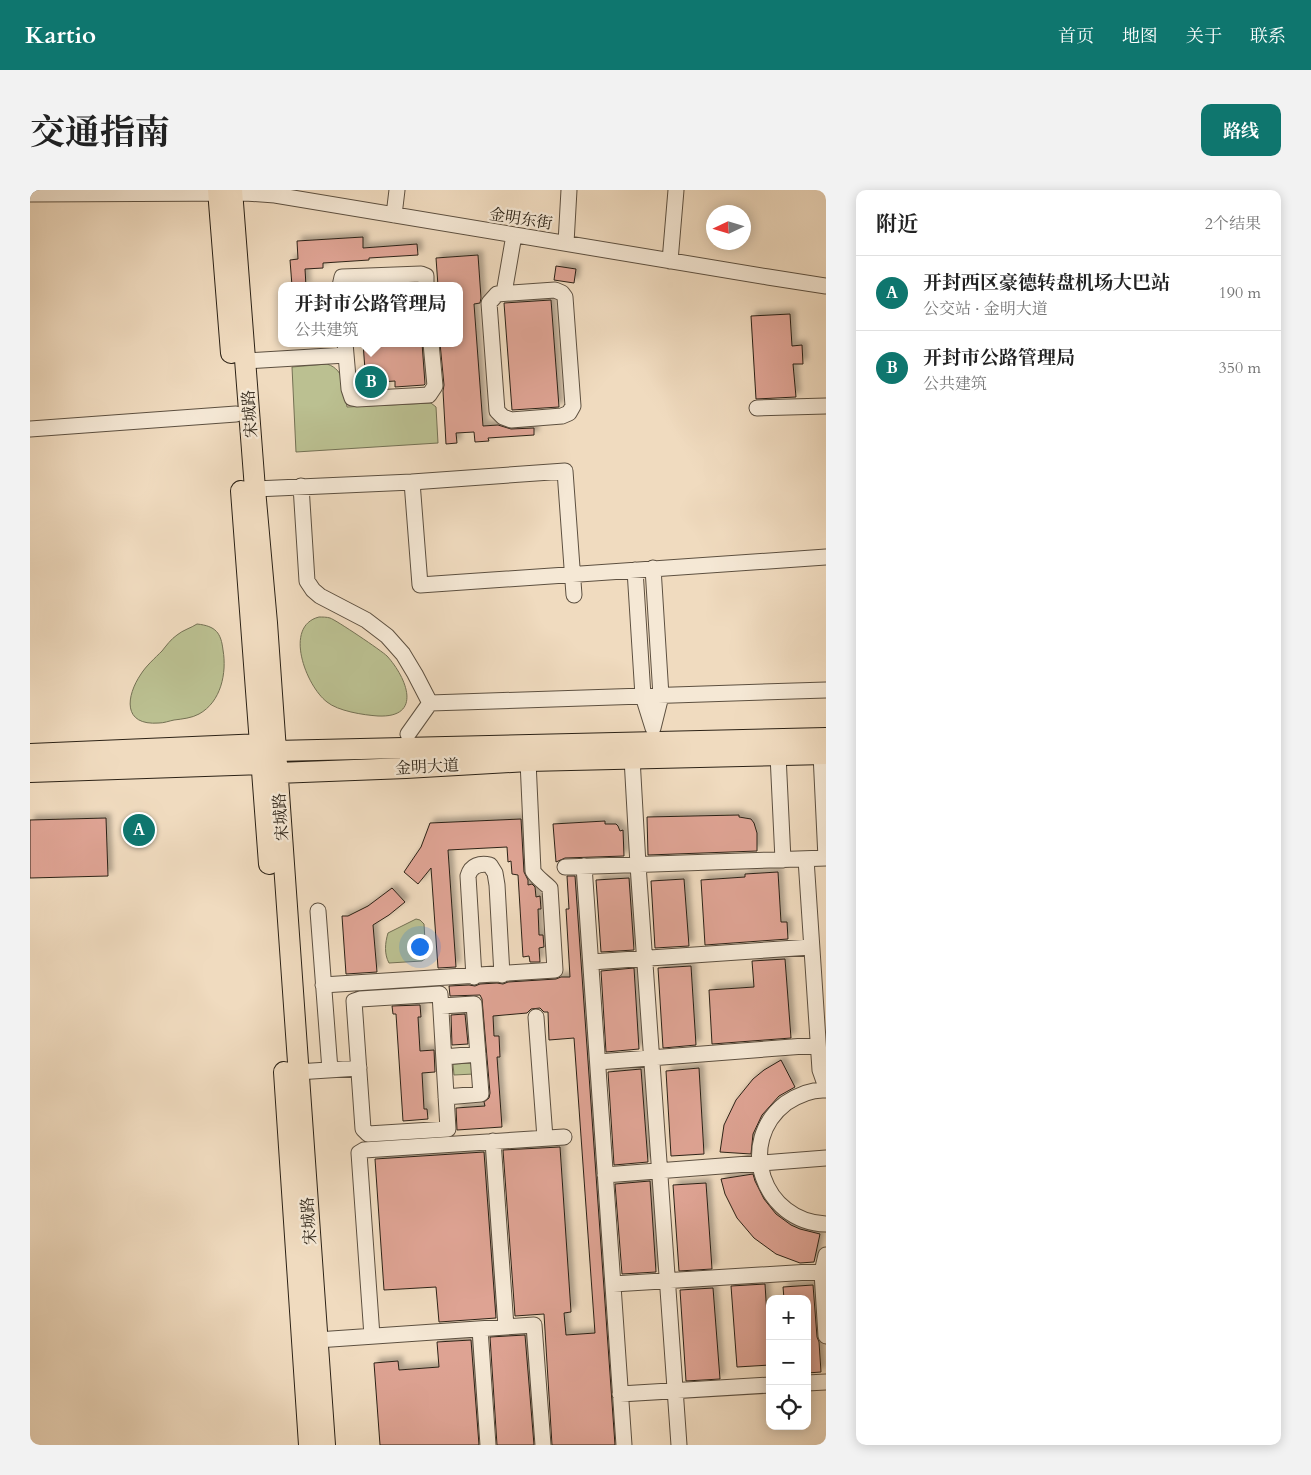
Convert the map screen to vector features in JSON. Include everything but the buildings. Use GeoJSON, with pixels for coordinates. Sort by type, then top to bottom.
{"type":"FeatureCollection","features":[{"type":"Feature","properties":{"kind":"main road","name":"宋城路"},"geometry":{"type":"LineString","coordinates":[[225,192],[245,361],[267,623],[268,758],[272,888],[309,1445]]}},
{"type":"Feature","properties":{"kind":"main road","name":"宋城路"},"geometry":{"type":"LineString","coordinates":[[225,192],[236,414],[297,1072],[325,1445]]}},
{"type":"Feature","properties":{"kind":"main road","name":"金明大道"},"geometry":{"type":"LineString","coordinates":[[30,772],[653,735],[824,748]]}},
{"type":"Feature","properties":{"kind":"main road","name":"金明大道"},"geometry":{"type":"LineString","coordinates":[[30,754],[268,758],[406,768],[528,761],[778,755],[824,748]]}},
{"type":"Feature","properties":{"kind":"street"},"geometry":{"type":"LineString","coordinates":[[394,215],[397,190]]}},
{"type":"Feature","properties":{"kind":"street"},"geometry":{"type":"LineString","coordinates":[[566,243],[569,190]]}},
{"type":"Feature","properties":{"kind":"street"},"geometry":{"type":"LineString","coordinates":[[670,261],[676,190]]}},
{"type":"Feature","properties":{"kind":"street","name":"金明东街"},"geometry":{"type":"LineString","coordinates":[[30,194],[225,192],[275,195],[826,286]]}},
{"type":"Feature","properties":{"kind":"street"},"geometry":{"type":"LineString","coordinates":[[504,293],[514,235]]}},
{"type":"Feature","properties":{"kind":"street"},"geometry":{"type":"LineString","coordinates":[[341,282],[342,276],[421,274],[426,276],[426,282]]}},
{"type":"Feature","properties":{"kind":"street"},"geometry":{"type":"LineString","coordinates":[[555,290],[562,293],[565,297],[573,406],[569,413],[562,416],[511,420],[503,417],[497,411],[489,303],[497,294],[504,293],[555,290]]}},
{"type":"Feature","properties":{"kind":"street"},"geometry":{"type":"LineString","coordinates":[[245,361],[346,349],[349,389],[352,398],[429,395],[435,386],[431,347]]}},
{"type":"Feature","properties":{"kind":"street"},"geometry":{"type":"LineString","coordinates":[[757,408],[826,406]]}},
{"type":"Feature","properties":{"kind":"street"},"geometry":{"type":"LineString","coordinates":[[30,429],[236,414]]}},
{"type":"Feature","properties":{"kind":"street"},"geometry":{"type":"LineString","coordinates":[[255,489],[412,482],[565,470],[574,595]]}},
{"type":"Feature","properties":{"kind":"street"},"geometry":{"type":"LineString","coordinates":[[412,482],[420,585],[826,557]]}},
{"type":"Feature","properties":{"kind":"street"},"geometry":{"type":"LineString","coordinates":[[301,486],[307,581],[320,596],[366,620],[387,636],[403,654],[416,674],[430,703]]}},
{"type":"Feature","properties":{"kind":"street"},"geometry":{"type":"LineString","coordinates":[[653,568],[661,696],[653,735]]}},
{"type":"Feature","properties":{"kind":"street"},"geometry":{"type":"LineString","coordinates":[[635,570],[643,696],[653,735]]}},
{"type":"Feature","properties":{"kind":"street"},"geometry":{"type":"LineString","coordinates":[[430,703],[826,690]]}},
{"type":"Feature","properties":{"kind":"street"},"geometry":{"type":"LineString","coordinates":[[408,734],[430,703]]}},
{"type":"Feature","properties":{"kind":"street"},"geometry":{"type":"LineString","coordinates":[[565,867],[826,858],[824,748]]}},
{"type":"Feature","properties":{"kind":"street"},"geometry":{"type":"LineString","coordinates":[[778,755],[783,860]]}},
{"type":"Feature","properties":{"kind":"street"},"geometry":{"type":"LineString","coordinates":[[632,758],[679,1445]]}},
{"type":"Feature","properties":{"kind":"street"},"geometry":{"type":"LineString","coordinates":[[323,985],[474,977],[555,970],[550,888],[533,871],[528,761]]}},
{"type":"Feature","properties":{"kind":"street"},"geometry":{"type":"LineString","coordinates":[[806,859],[820,1070],[826,1088],[811,1091],[791,1100],[775,1114],[769,1122],[761,1142],[760,1163],[765,1183],[783,1208],[800,1219],[826,1224]]}},
{"type":"Feature","properties":{"kind":"street"},"geometry":{"type":"LineString","coordinates":[[474,977],[468,876],[472,868],[485,864],[490,865],[496,879],[502,975]]}},
{"type":"Feature","properties":{"kind":"street"},"geometry":{"type":"LineString","coordinates":[[584,866],[624,1445]]}},
{"type":"Feature","properties":{"kind":"street"},"geometry":{"type":"LineString","coordinates":[[318,911],[330,1070]]}},
{"type":"Feature","properties":{"kind":"street"},"geometry":{"type":"LineString","coordinates":[[591,962],[811,947]]}},
{"type":"Feature","properties":{"kind":"street"},"geometry":{"type":"LineString","coordinates":[[440,994],[441,1006],[448,1129],[368,1134],[363,1129],[354,1001],[360,999],[440,994]]}},
{"type":"Feature","properties":{"kind":"street"},"geometry":{"type":"LineString","coordinates":[[441,1006],[474,1004],[481,1094],[446,1097]]}},
{"type":"Feature","properties":{"kind":"street"},"geometry":{"type":"LineString","coordinates":[[536,1017],[545,1138]]}},
{"type":"Feature","properties":{"kind":"street"},"geometry":{"type":"LineString","coordinates":[[598,1062],[818,1045]]}},
{"type":"Feature","properties":{"kind":"street"},"geometry":{"type":"LineString","coordinates":[[444,1057],[478,1054]]}},
{"type":"Feature","properties":{"kind":"street"},"geometry":{"type":"LineString","coordinates":[[297,1072],[358,1068]]}},
{"type":"Feature","properties":{"kind":"street"},"geometry":{"type":"LineString","coordinates":[[372,1336],[359,1153],[364,1150],[564,1136]]}},
{"type":"Feature","properties":{"kind":"street"},"geometry":{"type":"LineString","coordinates":[[493,1141],[506,1327]]}},
{"type":"Feature","properties":{"kind":"street"},"geometry":{"type":"LineString","coordinates":[[606,1175],[826,1158]]}},
{"type":"Feature","properties":{"kind":"street"},"geometry":{"type":"LineString","coordinates":[[826,1255],[824,1271],[826,1336]]}},
{"type":"Feature","properties":{"kind":"street"},"geometry":{"type":"LineString","coordinates":[[613,1284],[824,1271]]}},
{"type":"Feature","properties":{"kind":"street"},"geometry":{"type":"LineString","coordinates":[[317,1340],[534,1325],[543,1445]]}},
{"type":"Feature","properties":{"kind":"street"},"geometry":{"type":"LineString","coordinates":[[480,1329],[488,1445]]}},
{"type":"Feature","properties":{"kind":"street"},"geometry":{"type":"LineString","coordinates":[[811,1383],[826,1382]]}},
{"type":"Feature","properties":{"kind":"street"},"geometry":{"type":"LineString","coordinates":[[620,1394],[766,1385]]}},
{"type":"Feature","properties":{"kind":"green space"},"geometry":{"type":"Polygon","coordinates":[[[327,364],[338,371],[341,376],[347,407],[431,403],[436,407],[438,443],[296,452],[292,367],[327,364]]]}},
{"type":"Feature","properties":{"kind":"green space"},"geometry":{"type":"Polygon","coordinates":[[[319,617],[334,620],[387,656],[405,685],[406,704],[401,711],[392,715],[378,716],[358,714],[332,705],[319,694],[306,670],[300,644],[302,632],[308,623],[319,617]]]}},
{"type":"Feature","properties":{"kind":"green space"},"geometry":{"type":"Polygon","coordinates":[[[197,624],[213,629],[221,639],[224,659],[223,677],[213,702],[207,709],[193,716],[161,723],[147,723],[138,720],[130,708],[130,700],[132,691],[141,674],[173,638],[197,624]]]}},
{"type":"Feature","properties":{"kind":"green space"},"geometry":{"type":"Polygon","coordinates":[[[416,919],[424,924],[426,958],[422,961],[389,963],[386,956],[388,933],[416,919]]]}},
{"type":"Feature","properties":{"kind":"green space"},"geometry":{"type":"Polygon","coordinates":[[[473,1063],[474,1074],[454,1075],[453,1064],[473,1063]]]}},
{"type":"Feature","properties":{"kind":"place","name":"开封市公路管理局"},"geometry":{"type":"Point","coordinates":[371,382]}},
{"type":"Feature","properties":{"kind":"place","name":"开封西区豪德转盘机场大巴站"},"geometry":{"type":"Point","coordinates":[139,830]}}]}
